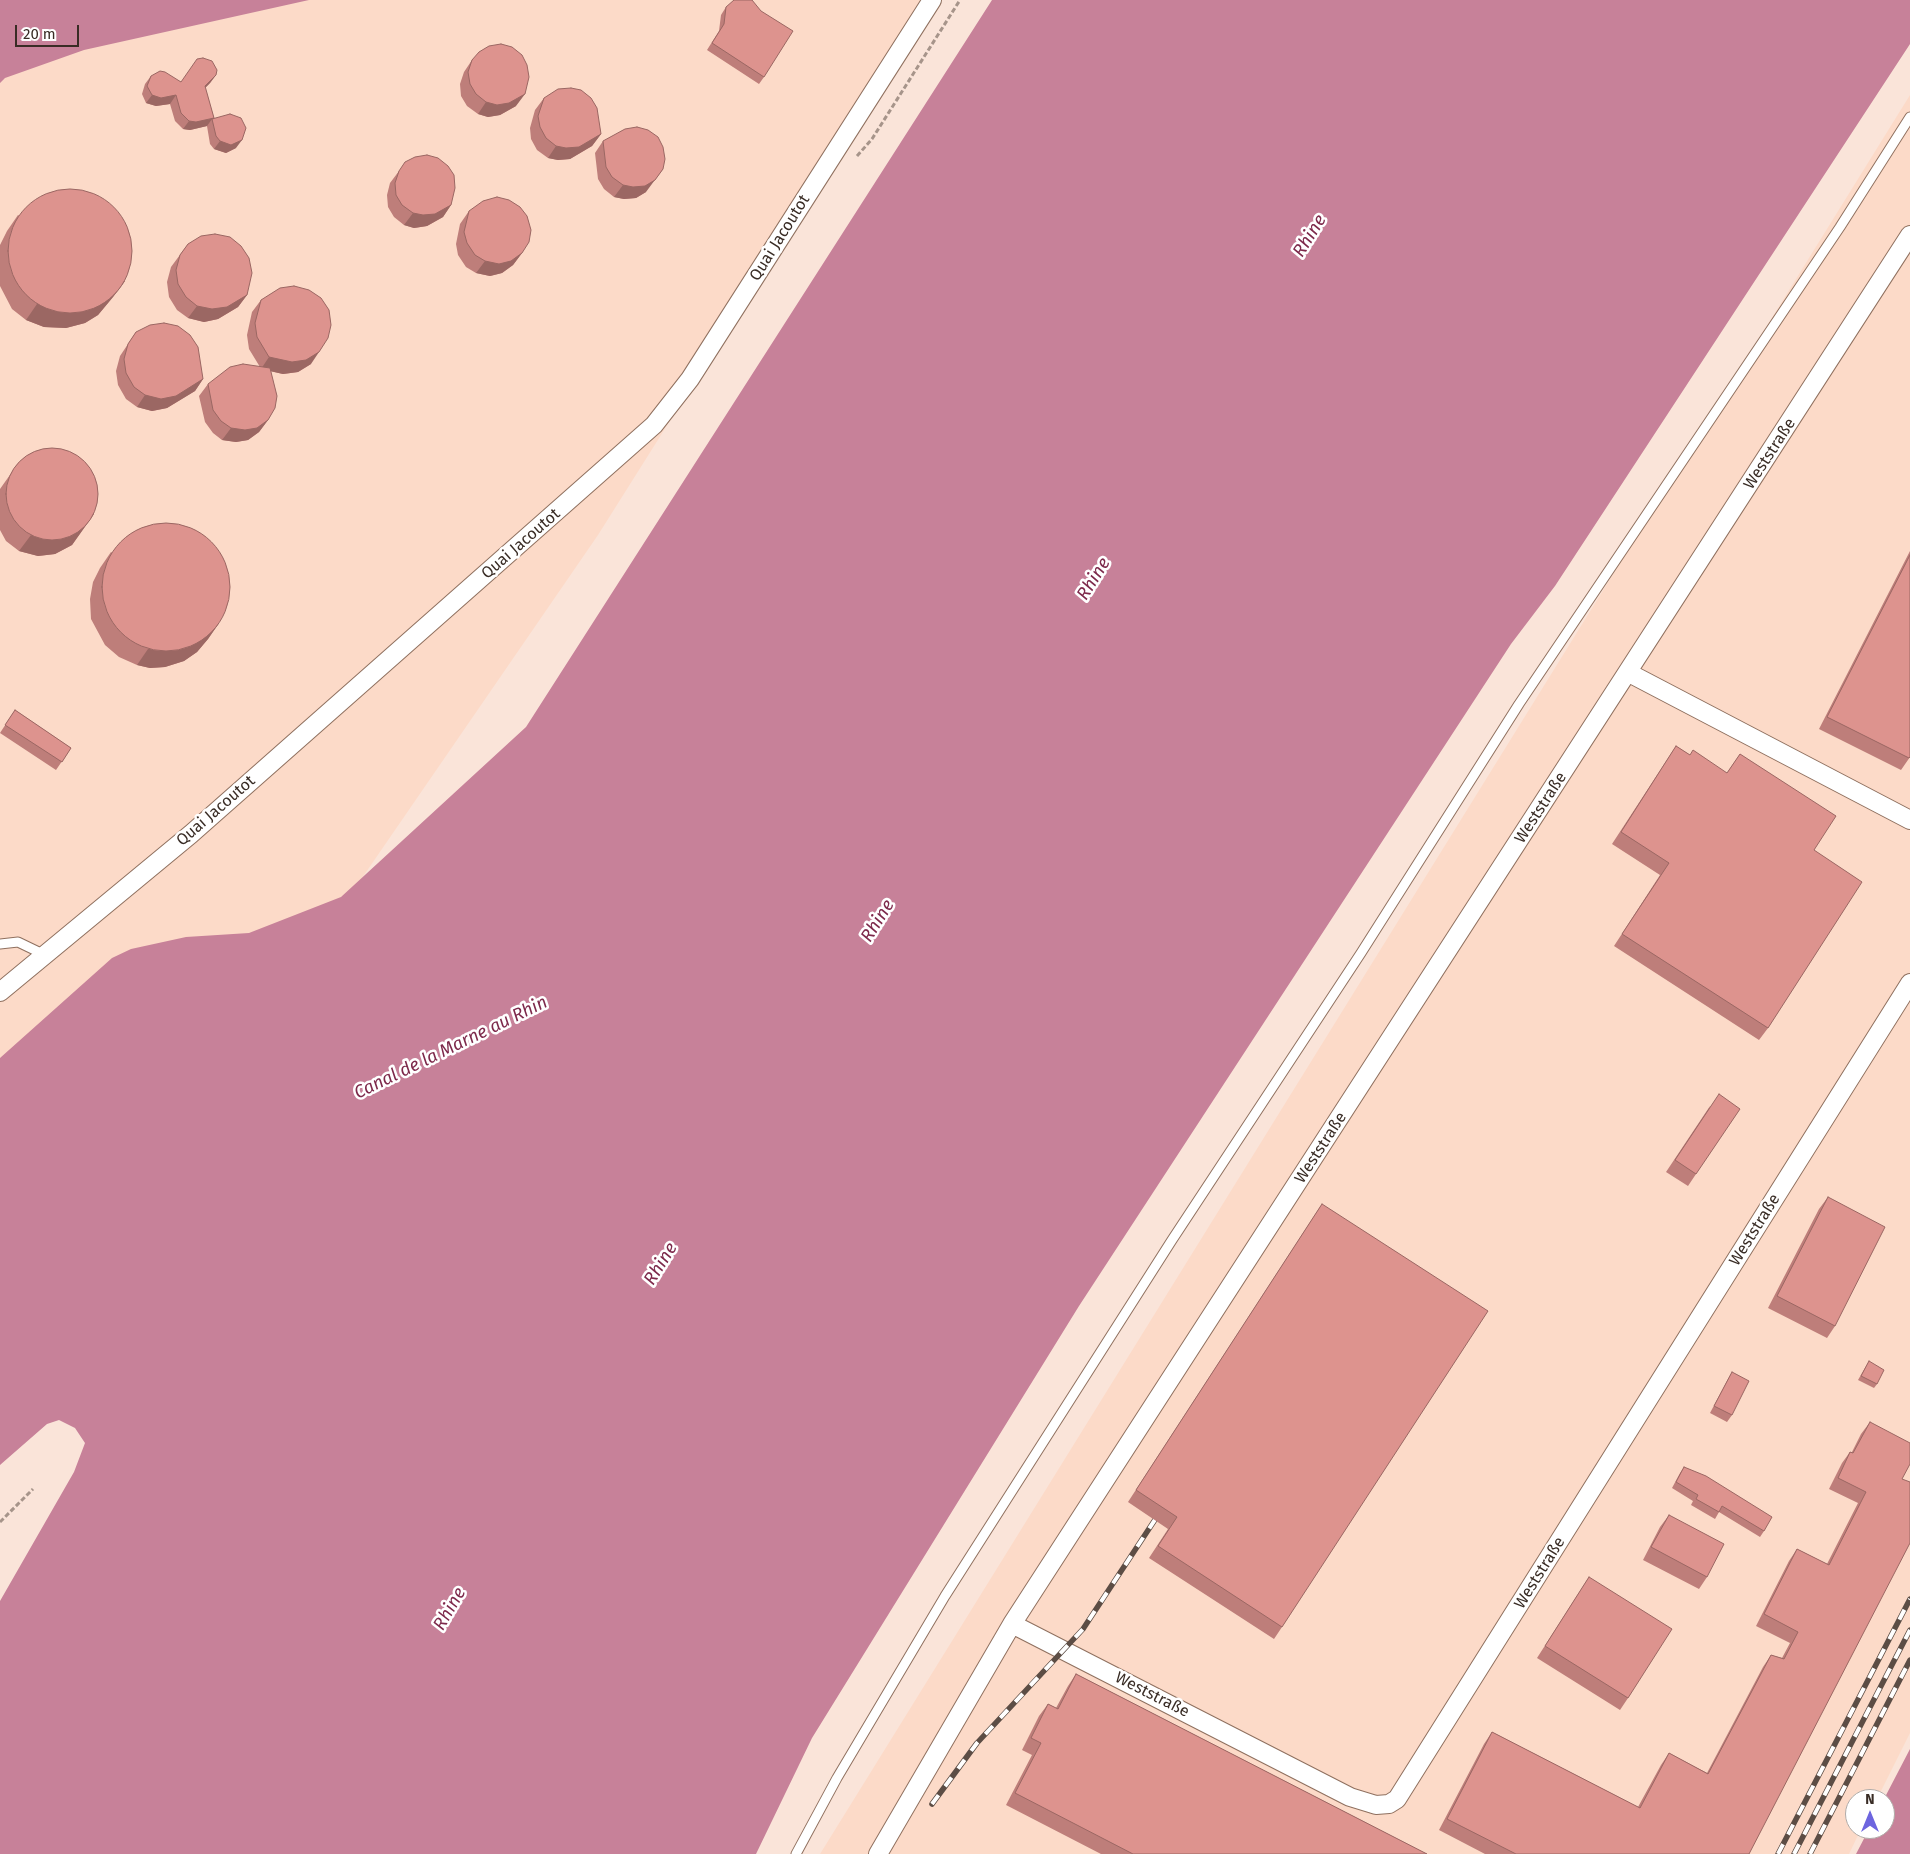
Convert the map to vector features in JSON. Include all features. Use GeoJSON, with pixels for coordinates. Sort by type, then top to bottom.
{"type":"FeatureCollection","features":[{"type":"Feature","properties":{"kind":"street","name":"Quai Jacoutot"},"geometry":{"type":"LineString","coordinates":[[0,992],[198,827],[654,425],[690,379],[932,0]]}},
{"type":"Feature","properties":{"kind":"street","name":"Weststraße"},"geometry":{"type":"LineString","coordinates":[[878,1854],[1012,1624],[1910,235]]}},
{"type":"Feature","properties":{"kind":"street"},"geometry":{"type":"LineString","coordinates":[[1629,672],[1765,736],[1910,820]]}},
{"type":"Feature","properties":{"kind":"street","name":"Weststraße"},"geometry":{"type":"LineString","coordinates":[[1012,1624],[1350,1797],[1376,1805],[1389,1804],[1397,1799],[1910,982]]}},
{"type":"Feature","properties":{"kind":"lane"},"geometry":{"type":"LineString","coordinates":[[796,1854],[837,1778],[945,1596],[1172,1240],[1361,953],[1519,704],[1840,227],[1910,117]]}},
{"type":"Feature","properties":{"kind":"lane"},"geometry":{"type":"LineString","coordinates":[[0,944],[18,942],[46,955]]}},
{"type":"Feature","properties":{"kind":"path"},"geometry":{"type":"LineString","coordinates":[[872,139],[960,0]]}},
{"type":"Feature","properties":{"kind":"path"},"geometry":{"type":"LineString","coordinates":[[0,1522],[33,1489]]}},
{"type":"Feature","properties":{"kind":"shaded area"},"geometry":{"type":"Polygon","coordinates":[[[0,0],[935,0],[598,535],[362,878],[0,1457],[0,0]]]}},
{"type":"Feature","properties":{"kind":"shaded area"},"geometry":{"type":"Polygon","coordinates":[[[1910,95],[1910,1733],[1882,1789],[1845,1789],[1845,1839],[1856,1839],[1849,1854],[820,1854],[1910,95]]]}},
{"type":"Feature","properties":{"kind":"water"},"geometry":{"type":"Polygon","coordinates":[[[0,0],[309,0],[84,50],[5,78],[0,83],[0,0]]]}},
{"type":"Feature","properties":{"kind":"water"},"geometry":{"type":"Polygon","coordinates":[[[992,0],[1910,0],[1910,44],[1555,586],[1511,644],[1079,1306],[812,1738],[756,1854],[0,1854],[0,1601],[74,1472],[85,1443],[75,1428],[59,1420],[47,1424],[0,1465],[0,1058],[112,958],[131,949],[186,937],[249,933],[341,897],[526,727],[992,0]]]}},
{"type":"Feature","properties":{"kind":"water"},"geometry":{"type":"Polygon","coordinates":[[[1910,1749],[1910,1854],[1856,1854],[1864,1839],[1895,1839],[1895,1789],[1889,1789],[1910,1749]]]}},
{"type":"Feature","properties":{"kind":"building"},"geometry":{"type":"Polygon","coordinates":[[[734,0],[752,0],[761,11],[793,31],[764,77],[712,43],[724,24],[726,7],[734,0]]]}},
{"type":"Feature","properties":{"kind":"building"},"geometry":{"type":"Polygon","coordinates":[[[501,44],[512,47],[522,55],[527,65],[529,77],[525,94],[509,103],[497,105],[486,102],[476,94],[470,84],[468,72],[472,60],[479,52],[489,46],[501,44]]]}},
{"type":"Feature","properties":{"kind":"building"},"geometry":{"type":"Polygon","coordinates":[[[203,58],[212,61],[217,70],[216,75],[205,86],[214,118],[196,122],[189,121],[181,113],[176,95],[161,98],[152,95],[147,86],[151,76],[160,71],[181,82],[197,59],[203,58]]]}},
{"type":"Feature","properties":{"kind":"building"},"geometry":{"type":"Polygon","coordinates":[[[571,88],[581,90],[591,98],[597,108],[601,134],[579,147],[566,148],[556,146],[546,138],[540,127],[538,116],[544,98],[558,89],[571,88]]]}},
{"type":"Feature","properties":{"kind":"building"},"geometry":{"type":"Polygon","coordinates":[[[230,114],[241,118],[246,128],[242,140],[231,145],[220,141],[216,136],[212,119],[230,114]]]}},
{"type":"Feature","properties":{"kind":"building"},"geometry":{"type":"Polygon","coordinates":[[[637,127],[648,130],[658,137],[663,147],[665,159],[663,169],[655,180],[645,186],[633,187],[623,185],[612,177],[606,167],[603,141],[625,129],[637,127]]]}},
{"type":"Feature","properties":{"kind":"building"},"geometry":{"type":"Polygon","coordinates":[[[427,155],[438,158],[448,166],[454,175],[455,188],[451,205],[435,214],[423,215],[413,213],[402,205],[396,195],[395,183],[399,171],[405,162],[415,157],[427,155]]]}},
{"type":"Feature","properties":{"kind":"building"},"geometry":{"type":"Polygon","coordinates":[[[70,189],[94,194],[114,207],[127,227],[132,251],[127,275],[114,295],[94,308],[70,313],[46,308],[26,295],[13,275],[8,251],[13,227],[26,207],[46,194],[70,189]]]}},
{"type":"Feature","properties":{"kind":"building"},"geometry":{"type":"Polygon","coordinates":[[[497,197],[509,200],[520,207],[527,216],[531,230],[529,242],[522,253],[511,261],[499,264],[485,261],[475,255],[467,243],[464,232],[469,211],[483,201],[497,197]]]}},
{"type":"Feature","properties":{"kind":"building"},"geometry":{"type":"Polygon","coordinates":[[[215,234],[230,237],[241,246],[249,258],[252,273],[247,295],[227,307],[212,309],[197,306],[186,297],[178,284],[176,270],[180,255],[188,244],[201,236],[215,234]]]}},
{"type":"Feature","properties":{"kind":"building"},"geometry":{"type":"Polygon","coordinates":[[[294,286],[309,290],[321,298],[329,310],[331,325],[328,338],[319,352],[306,360],[292,362],[269,357],[257,337],[255,323],[261,300],[280,288],[294,286]]]}},
{"type":"Feature","properties":{"kind":"building"},"geometry":{"type":"Polygon","coordinates":[[[164,323],[178,326],[190,335],[198,347],[203,379],[176,396],[161,399],[145,395],[134,387],[126,373],[124,359],[128,344],[136,332],[150,325],[164,323]]]}},
{"type":"Feature","properties":{"kind":"building"},"geometry":{"type":"Polygon","coordinates":[[[243,364],[270,368],[277,396],[275,408],[268,420],[257,428],[245,430],[231,428],[221,421],[213,410],[208,384],[230,367],[243,364]]]}},
{"type":"Feature","properties":{"kind":"building"},"geometry":{"type":"Polygon","coordinates":[[[52,448],[70,452],[84,462],[94,476],[98,494],[94,512],[84,526],[70,536],[52,540],[34,536],[20,526],[10,512],[6,494],[10,476],[20,462],[34,452],[52,448]]]}},
{"type":"Feature","properties":{"kind":"building"},"geometry":{"type":"Polygon","coordinates":[[[166,523],[179,524],[191,528],[202,533],[212,541],[220,551],[225,562],[229,574],[229,600],[225,612],[220,623],[212,633],[202,641],[191,646],[179,650],[166,651],[153,650],[141,646],[130,641],[120,633],[112,623],[107,612],[103,600],[102,587],[103,574],[107,562],[112,551],[120,541],[130,533],[141,528],[153,524],[166,523]]]}},
{"type":"Feature","properties":{"kind":"building"},"geometry":{"type":"Polygon","coordinates":[[[1910,555],[1910,757],[1909,758],[1827,717],[1910,555]]]}},
{"type":"Feature","properties":{"kind":"building"},"geometry":{"type":"Polygon","coordinates":[[[15,710],[71,748],[62,762],[5,725],[15,710]]]}},
{"type":"Feature","properties":{"kind":"building"},"geometry":{"type":"Polygon","coordinates":[[[1676,746],[1690,755],[1693,750],[1727,773],[1740,754],[1836,816],[1814,850],[1862,882],[1768,1028],[1622,934],[1669,863],[1621,832],[1676,746]]]}},
{"type":"Feature","properties":{"kind":"building"},"geometry":{"type":"Polygon","coordinates":[[[1719,1094],[1740,1109],[1696,1174],[1675,1160],[1719,1094]]]}},
{"type":"Feature","properties":{"kind":"building"},"geometry":{"type":"Polygon","coordinates":[[[1828,1197],[1885,1227],[1835,1326],[1777,1296],[1828,1197]]]}},
{"type":"Feature","properties":{"kind":"building"},"geometry":{"type":"Polygon","coordinates":[[[1322,1204],[1488,1311],[1282,1627],[1158,1546],[1177,1517],[1136,1490],[1322,1204]]]}},
{"type":"Feature","properties":{"kind":"building"},"geometry":{"type":"Polygon","coordinates":[[[1869,1361],[1884,1370],[1877,1384],[1861,1376],[1869,1361]]]}},
{"type":"Feature","properties":{"kind":"building"},"geometry":{"type":"Polygon","coordinates":[[[1732,1372],[1749,1381],[1732,1415],[1714,1406],[1732,1372]]]}},
{"type":"Feature","properties":{"kind":"building"},"geometry":{"type":"Polygon","coordinates":[[[1870,1422],[1910,1443],[1910,1464],[1902,1479],[1910,1482],[1910,1543],[1749,1854],[1516,1854],[1447,1819],[1492,1732],[1640,1808],[1669,1753],[1708,1774],[1771,1655],[1784,1659],[1798,1632],[1764,1614],[1797,1549],[1829,1565],[1866,1492],[1838,1478],[1850,1452],[1853,1453],[1870,1422]]]}},
{"type":"Feature","properties":{"kind":"building"},"geometry":{"type":"Polygon","coordinates":[[[1684,1467],[1706,1476],[1772,1517],[1764,1531],[1722,1506],[1719,1512],[1696,1499],[1698,1495],[1676,1482],[1684,1467]]]}},
{"type":"Feature","properties":{"kind":"building"},"geometry":{"type":"Polygon","coordinates":[[[1669,1515],[1724,1544],[1707,1577],[1651,1547],[1669,1515]]]}},
{"type":"Feature","properties":{"kind":"building"},"geometry":{"type":"Polygon","coordinates":[[[1589,1577],[1672,1629],[1628,1698],[1545,1646],[1589,1577]]]}},
{"type":"Feature","properties":{"kind":"building"},"geometry":{"type":"Polygon","coordinates":[[[1076,1674],[1427,1854],[1133,1854],[1015,1793],[1041,1743],[1031,1738],[1048,1704],[1058,1709],[1076,1674]]]}},
{"type":"Feature","properties":{"kind":"railway"},"geometry":{"type":"LineString","coordinates":[[932,1804],[977,1743],[1083,1629],[1162,1509]]}},
{"type":"Feature","properties":{"kind":"railway"},"geometry":{"type":"LineString","coordinates":[[1778,1854],[1910,1599]]}},
{"type":"Feature","properties":{"kind":"railway"},"geometry":{"type":"LineString","coordinates":[[1794,1854],[1910,1630]]}},
{"type":"Feature","properties":{"kind":"railway"},"geometry":{"type":"LineString","coordinates":[[1810,1854],[1910,1660]]}},
{"type":"Feature","properties":{"kind":"water label","name":"Rhine"},"geometry":{"type":"Point","coordinates":[1310,236]}},
{"type":"Feature","properties":{"kind":"water label","name":"Rhine"},"geometry":{"type":"Point","coordinates":[1094,579]}},
{"type":"Feature","properties":{"kind":"water label","name":"Rhine"},"geometry":{"type":"Point","coordinates":[878,921]}},
{"type":"Feature","properties":{"kind":"water label","name":"Canal de la Marne au Rhin"},"geometry":{"type":"Point","coordinates":[451,1048]}},
{"type":"Feature","properties":{"kind":"water label","name":"Rhine"},"geometry":{"type":"Point","coordinates":[661,1264]}},
{"type":"Feature","properties":{"kind":"water label","name":"Rhine"},"geometry":{"type":"Point","coordinates":[450,1609]}}]}
